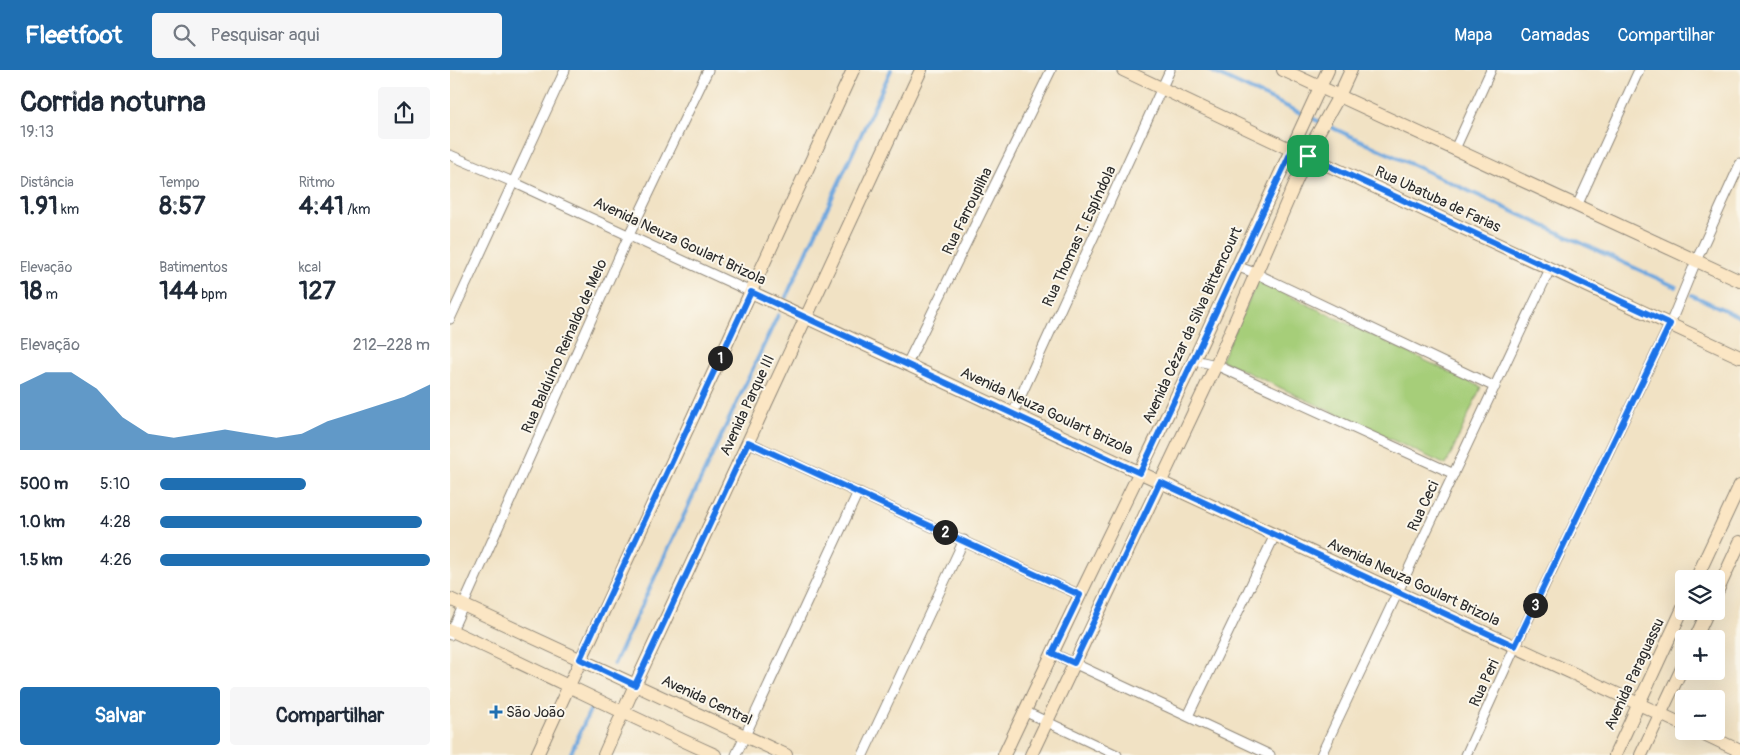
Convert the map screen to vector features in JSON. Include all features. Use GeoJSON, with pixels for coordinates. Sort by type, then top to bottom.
{"type":"FeatureCollection","features":[{"type":"Feature","properties":{"kind":"street"},"geometry":{"type":"LineString","coordinates":[[450,320],[565,70]]}},
{"type":"Feature","properties":{"kind":"street","name":"Rua Balduíno Reinaldo de Melo"},"geometry":{"type":"LineString","coordinates":[[451,632],[629,235],[708,70]]}},
{"type":"Feature","properties":{"kind":"street"},"geometry":{"type":"LineString","coordinates":[[537,755],[854,70]]}},
{"type":"Feature","properties":{"kind":"street","name":"Avenida Parque III"},"geometry":{"type":"LineString","coordinates":[[604,755],[921,70]]}},
{"type":"Feature","properties":{"kind":"street","name":"Rua Farroupilha"},"geometry":{"type":"LineString","coordinates":[[907,364],[1051,70]]}},
{"type":"Feature","properties":{"kind":"street","name":"Rua Ubatuba de Farias"},"geometry":{"type":"LineString","coordinates":[[1123,70],[1294,145],[1308,156],[1740,357]]}},
{"type":"Feature","properties":{"kind":"street"},"geometry":{"type":"LineString","coordinates":[[1283,70],[1317,93],[1339,96],[1740,281]]}},
{"type":"Feature","properties":{"kind":"street","name":"Avenida Cézar da Silva Bittencourt"},"geometry":{"type":"LineString","coordinates":[[1004,755],[1194,360],[1328,70]]}},
{"type":"Feature","properties":{"kind":"street"},"geometry":{"type":"LineString","coordinates":[[1031,755],[1216,365],[1314,140],[1339,96],[1351,70]]}},
{"type":"Feature","properties":{"kind":"street"},"geometry":{"type":"LineString","coordinates":[[1455,149],[1492,70]]}},
{"type":"Feature","properties":{"kind":"street"},"geometry":{"type":"LineString","coordinates":[[1577,206],[1639,70]]}},
{"type":"Feature","properties":{"kind":"street","name":"Rua Thomas T. Espíndola"},"geometry":{"type":"LineString","coordinates":[[1013,413],[1169,73]]}},
{"type":"Feature","properties":{"kind":"street","name":"Avenida Neuza Goulart Brizola"},"geometry":{"type":"LineString","coordinates":[[450,155],[629,235],[1675,721]]}},
{"type":"Feature","properties":{"kind":"street"},"geometry":{"type":"LineString","coordinates":[[1696,261],[1740,164]]}},
{"type":"Feature","properties":{"kind":"street","name":"Rua Peri"},"geometry":{"type":"LineString","coordinates":[[1466,755],[1515,646],[1670,324],[1696,261]]}},
{"type":"Feature","properties":{"kind":"street"},"geometry":{"type":"LineString","coordinates":[[1236,266],[1255,273],[1495,387]]}},
{"type":"Feature","properties":{"kind":"street","name":"Rua Ceci"},"geometry":{"type":"LineString","coordinates":[[1321,755],[1550,269]]}},
{"type":"Feature","properties":{"kind":"street"},"geometry":{"type":"LineString","coordinates":[[1194,360],[1216,365],[1454,474]]}},
{"type":"Feature","properties":{"kind":"street"},"geometry":{"type":"LineString","coordinates":[[748,442],[1080,595]]}},
{"type":"Feature","properties":{"kind":"street"},"geometry":{"type":"LineString","coordinates":[[1700,570],[1740,485]]}},
{"type":"Feature","properties":{"kind":"street"},"geometry":{"type":"LineString","coordinates":[[736,755],[858,492]]}},
{"type":"Feature","properties":{"kind":"street"},"geometry":{"type":"LineString","coordinates":[[1188,716],[1275,535]]}},
{"type":"Feature","properties":{"kind":"street"},"geometry":{"type":"LineString","coordinates":[[863,755],[964,540]]}},
{"type":"Feature","properties":{"kind":"street"},"geometry":{"type":"LineString","coordinates":[[1725,574],[1740,542]]}},
{"type":"Feature","properties":{"kind":"street","name":"Avenida Central"},"geometry":{"type":"LineString","coordinates":[[450,599],[786,755]]}},
{"type":"Feature","properties":{"kind":"street","name":"Avenida Paraguassu"},"geometry":{"type":"LineString","coordinates":[[1614,755],[1677,620]]}},
{"type":"Feature","properties":{"kind":"street"},"geometry":{"type":"LineString","coordinates":[[451,632],[715,755]]}},
{"type":"Feature","properties":{"kind":"street"},"geometry":{"type":"LineString","coordinates":[[1052,653],[1270,755]]}},
{"type":"Feature","properties":{"kind":"street"},"geometry":{"type":"LineString","coordinates":[[1641,755],[1676,680]]}},
{"type":"Feature","properties":{"kind":"street"},"geometry":{"type":"LineString","coordinates":[[1024,711],[1117,755]]}},
{"type":"Feature","properties":{"kind":"street"},"geometry":{"type":"LineString","coordinates":[[1717,740],[1740,751]]}},
{"type":"Feature","properties":{"kind":"green space"},"geometry":{"type":"Polygon","coordinates":[[[1258,281],[1481,387],[1446,465],[1221,360],[1258,281]]]}},
{"type":"Feature","properties":{"kind":"waterway"},"geometry":{"type":"LineString","coordinates":[[786,297],[891,70]]}},
{"type":"Feature","properties":{"kind":"waterway"},"geometry":{"type":"LineString","coordinates":[[1208,70],[1676,287]]}},
{"type":"Feature","properties":{"kind":"waterway"},"geometry":{"type":"LineString","coordinates":[[1692,295],[1740,317]]}},
{"type":"Feature","properties":{"kind":"waterway"},"geometry":{"type":"LineString","coordinates":[[614,664],[778,315]]}},
{"type":"Feature","properties":{"kind":"waterway"},"geometry":{"type":"LineString","coordinates":[[570,755],[590,710]]}},
{"type":"Feature","properties":{"kind":"place","name":"São João"},"geometry":{"type":"Point","coordinates":[496,712]}},
{"type":"Feature","properties":{"kind":"route"},"geometry":{"type":"LineString","coordinates":[[1292,150],[1308,156],[1670,324],[1515,646],[1160,482],[1074,663],[1052,653],[1080,595],[748,442],[635,685],[580,659],[751,292],[1140,473],[1292,150]]}}]}
